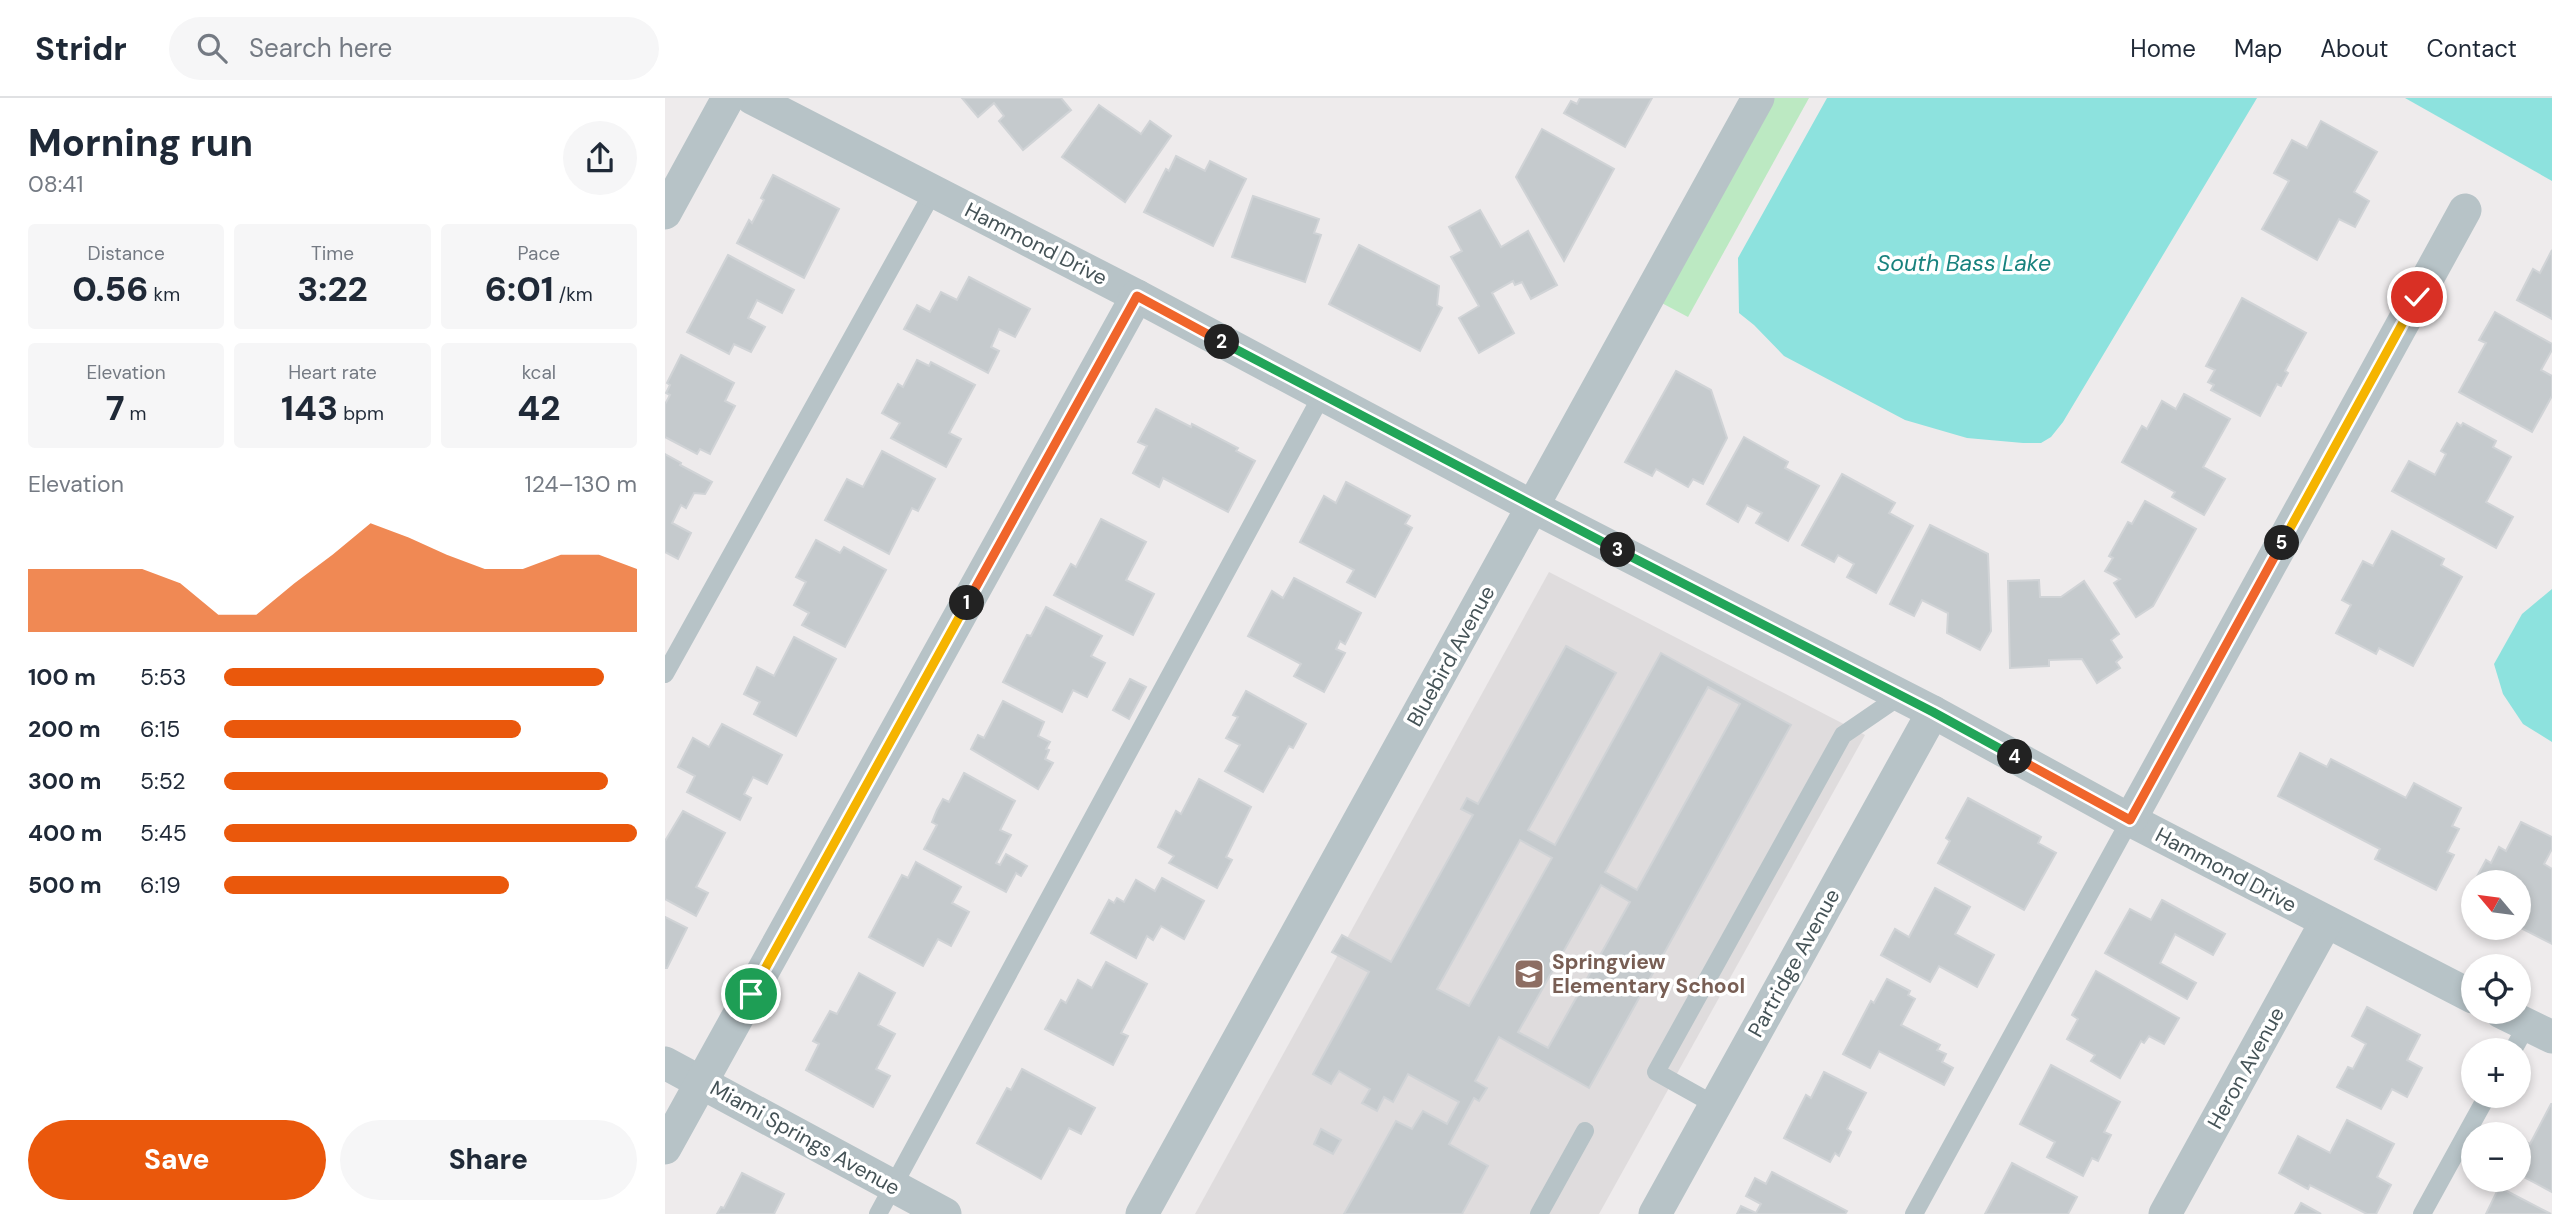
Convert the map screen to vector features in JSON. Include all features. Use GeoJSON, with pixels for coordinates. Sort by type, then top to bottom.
{"type":"FeatureCollection","features":[{"type":"Feature","properties":{"kind":"street"},"geometry":{"type":"LineString","coordinates":[[665,213],[727,98]]}},
{"type":"Feature","properties":{"kind":"street","name":"Hammond Drive"},"geometry":{"type":"LineString","coordinates":[[752,98],[1137,296],[1534,507],[1933,712],[2130,820],[2461,991]]}},
{"type":"Feature","properties":{"kind":"street","name":"Bluebird Avenue"},"geometry":{"type":"LineString","coordinates":[[1142,1214],[1758,98]]}},
{"type":"Feature","properties":{"kind":"street"},"geometry":{"type":"LineString","coordinates":[[2130,820],[2465,210]]}},
{"type":"Feature","properties":{"kind":"street"},"geometry":{"type":"LineString","coordinates":[[665,1148],[1137,296]]}},
{"type":"Feature","properties":{"kind":"street","name":"Partridge Avenue"},"geometry":{"type":"LineString","coordinates":[[1655,1214],[1933,712]]}},
{"type":"Feature","properties":{"kind":"street","name":"Heron Avenue"},"geometry":{"type":"LineString","coordinates":[[2165,1214],[2326,922]]}},
{"type":"Feature","properties":{"kind":"street","name":"Miami Springs Avenue"},"geometry":{"type":"LineString","coordinates":[[665,1063],[702,1082],[886,1200],[945,1214]]}},
{"type":"Feature","properties":{"kind":"lane"},"geometry":{"type":"LineString","coordinates":[[665,674],[933,192]]}},
{"type":"Feature","properties":{"kind":"lane"},"geometry":{"type":"LineString","coordinates":[[886,1200],[1322,395]]}},
{"type":"Feature","properties":{"kind":"lane"},"geometry":{"type":"LineString","coordinates":[[1716,1105],[1656,1072],[1843,735],[1900,696]]}},
{"type":"Feature","properties":{"kind":"lane"},"geometry":{"type":"LineString","coordinates":[[1914,1214],[2130,820]]}},
{"type":"Feature","properties":{"kind":"lane"},"geometry":{"type":"LineString","coordinates":[[2422,1214],[2480,1108]]}},
{"type":"Feature","properties":{"kind":"lane"},"geometry":{"type":"LineString","coordinates":[[1539,1214],[1585,1131]]}},
{"type":"Feature","properties":{"kind":"shaded area","name":"Springview Elementary School"},"geometry":{"type":"Polygon","coordinates":[[[1549,572],[1865,735],[1599,1214],[1195,1214],[1549,572]]]}},
{"type":"Feature","properties":{"kind":"green space"},"geometry":{"type":"Polygon","coordinates":[[[1771,98],[1809,98],[1688,317],[1658,301],[1771,98]]]}},
{"type":"Feature","properties":{"kind":"water","name":"South Bass Lake"},"geometry":{"type":"Polygon","coordinates":[[[1827,98],[2257,98],[2063,422],[2051,437],[2041,443],[2023,443],[1967,438],[1905,420],[1784,356],[1739,313],[1738,258],[1827,98]]]}},
{"type":"Feature","properties":{"kind":"water"},"geometry":{"type":"Polygon","coordinates":[[[2405,98],[2552,98],[2552,181],[2405,98]]]}},
{"type":"Feature","properties":{"kind":"water"},"geometry":{"type":"Polygon","coordinates":[[[2552,589],[2552,742],[2523,724],[2503,694],[2494,664],[2522,614],[2552,589]]]}},
{"type":"Feature","properties":{"kind":"building"},"geometry":{"type":"Polygon","coordinates":[[[962,98],[1061,98],[1071,110],[1023,150],[999,121],[1004,116],[994,103],[978,117],[962,98]]]}},
{"type":"Feature","properties":{"kind":"building"},"geometry":{"type":"Polygon","coordinates":[[[1580,98],[1652,98],[1625,147],[1564,113],[1571,101],[1577,104],[1580,98]]]}},
{"type":"Feature","properties":{"kind":"building"},"geometry":{"type":"Polygon","coordinates":[[[1099,105],[1141,134],[1150,121],[1171,136],[1125,202],[1062,157],[1099,105]]]}},
{"type":"Feature","properties":{"kind":"building"},"geometry":{"type":"Polygon","coordinates":[[[2321,121],[2377,152],[2354,192],[2369,201],[2355,227],[2339,219],[2317,260],[2262,229],[2289,181],[2274,173],[2292,140],[2307,148],[2321,121]]]}},
{"type":"Feature","properties":{"kind":"building"},"geometry":{"type":"Polygon","coordinates":[[[1542,129],[1614,169],[1564,261],[1516,177],[1542,129]]]}},
{"type":"Feature","properties":{"kind":"building"},"geometry":{"type":"Polygon","coordinates":[[[1176,156],[1205,171],[1210,161],[1246,179],[1213,246],[1144,212],[1166,169],[1169,171],[1176,156]]]}},
{"type":"Feature","properties":{"kind":"building"},"geometry":{"type":"Polygon","coordinates":[[[773,175],[839,209],[804,278],[737,243],[749,220],[752,223],[773,175]]]}},
{"type":"Feature","properties":{"kind":"building"},"geometry":{"type":"Polygon","coordinates":[[[1253,196],[1319,219],[1314,233],[1321,235],[1305,282],[1232,257],[1253,196]]]}},
{"type":"Feature","properties":{"kind":"building"},"geometry":{"type":"Polygon","coordinates":[[[1480,210],[1501,247],[1528,231],[1557,285],[1531,299],[1522,282],[1515,285],[1513,281],[1492,293],[1514,333],[1479,353],[1459,318],[1479,306],[1451,257],[1462,251],[1449,227],[1480,210]]]}},
{"type":"Feature","properties":{"kind":"building"},"geometry":{"type":"Polygon","coordinates":[[[1359,245],[1439,286],[1437,305],[1442,308],[1420,351],[1329,304],[1359,245]]]}},
{"type":"Feature","properties":{"kind":"building"},"geometry":{"type":"Polygon","coordinates":[[[2552,250],[2552,319],[2517,300],[2533,269],[2540,273],[2552,250]]]}},
{"type":"Feature","properties":{"kind":"building"},"geometry":{"type":"Polygon","coordinates":[[[728,255],[794,290],[782,313],[757,300],[748,318],[765,327],[751,352],[734,344],[729,354],[687,332],[728,255]]]}},
{"type":"Feature","properties":{"kind":"building"},"geometry":{"type":"Polygon","coordinates":[[[969,277],[1030,309],[1015,337],[999,329],[991,347],[999,351],[988,373],[904,329],[917,305],[930,312],[941,292],[957,300],[969,277]]]}},
{"type":"Feature","properties":{"kind":"building"},"geometry":{"type":"Polygon","coordinates":[[[2242,298],[2306,333],[2285,371],[2288,373],[2281,386],[2277,384],[2260,416],[2211,390],[2214,385],[2208,382],[2215,370],[2206,366],[2242,298]]]}},
{"type":"Feature","properties":{"kind":"building"},"geometry":{"type":"Polygon","coordinates":[[[2495,312],[2552,344],[2552,350],[2541,370],[2552,376],[2552,396],[2532,432],[2459,392],[2486,343],[2479,340],[2495,312]]]}},
{"type":"Feature","properties":{"kind":"building"},"geometry":{"type":"Polygon","coordinates":[[[681,355],[734,383],[725,401],[735,406],[710,454],[700,449],[697,454],[665,437],[665,404],[670,395],[666,393],[670,385],[667,383],[681,355]]]}},
{"type":"Feature","properties":{"kind":"building"},"geometry":{"type":"Polygon","coordinates":[[[917,360],[929,366],[931,362],[975,385],[949,433],[961,439],[946,467],[891,438],[900,423],[882,413],[898,384],[903,387],[917,360]]]}},
{"type":"Feature","properties":{"kind":"building"},"geometry":{"type":"Polygon","coordinates":[[[1676,371],[1711,390],[1727,438],[1703,484],[1693,479],[1688,487],[1656,469],[1652,476],[1625,462],[1676,371]]]}},
{"type":"Feature","properties":{"kind":"building"},"geometry":{"type":"Polygon","coordinates":[[[2184,394],[2230,419],[2203,467],[2225,479],[2204,515],[2172,497],[2175,492],[2122,462],[2142,426],[2147,429],[2162,401],[2176,409],[2184,394]]]}},
{"type":"Feature","properties":{"kind":"building"},"geometry":{"type":"Polygon","coordinates":[[[1156,409],[1238,448],[1236,451],[1255,461],[1228,512],[1163,478],[1159,487],[1133,473],[1147,446],[1138,442],[1156,409]]]}},
{"type":"Feature","properties":{"kind":"building"},"geometry":{"type":"Polygon","coordinates":[[[2457,423],[2461,426],[2463,423],[2496,441],[2493,447],[2511,457],[2486,502],[2513,517],[2496,548],[2392,491],[2409,461],[2435,475],[2446,454],[2441,451],[2457,423]]]}},
{"type":"Feature","properties":{"kind":"building"},"geometry":{"type":"Polygon","coordinates":[[[1744,437],[1788,462],[1785,468],[1819,486],[1788,541],[1756,523],[1762,513],[1747,505],[1738,522],[1707,504],[1744,437]]]}},
{"type":"Feature","properties":{"kind":"building"},"geometry":{"type":"Polygon","coordinates":[[[882,451],[935,479],[918,511],[912,508],[889,554],[825,520],[847,479],[863,487],[882,451]]]}},
{"type":"Feature","properties":{"kind":"building"},"geometry":{"type":"Polygon","coordinates":[[[665,454],[712,482],[705,494],[694,493],[686,508],[681,505],[672,523],[691,533],[678,559],[665,552],[665,454]]]}},
{"type":"Feature","properties":{"kind":"building"},"geometry":{"type":"Polygon","coordinates":[[[1842,474],[1895,503],[1889,513],[1913,526],[1876,593],[1847,577],[1854,564],[1838,555],[1834,562],[1802,545],[1842,474]]]}},
{"type":"Feature","properties":{"kind":"building"},"geometry":{"type":"Polygon","coordinates":[[[1346,482],[1410,516],[1405,524],[1412,528],[1375,597],[1347,582],[1354,570],[1300,542],[1324,496],[1336,503],[1346,482]]]}},
{"type":"Feature","properties":{"kind":"building"},"geometry":{"type":"Polygon","coordinates":[[[2145,501],[2196,529],[2153,606],[2136,617],[2114,583],[2120,579],[2105,571],[2113,558],[2109,556],[2128,522],[2132,524],[2145,501]]]}},
{"type":"Feature","properties":{"kind":"building"},"geometry":{"type":"Polygon","coordinates":[[[1101,519],[1146,542],[1126,580],[1154,594],[1133,635],[1054,595],[1071,564],[1076,567],[1101,519]]]}},
{"type":"Feature","properties":{"kind":"building"},"geometry":{"type":"Polygon","coordinates":[[[1930,525],[1988,554],[1991,631],[1980,650],[1947,633],[1948,613],[1922,600],[1914,616],[1890,604],[1930,525]]]}},
{"type":"Feature","properties":{"kind":"building"},"geometry":{"type":"Polygon","coordinates":[[[2392,531],[2444,559],[2441,565],[2462,577],[2413,666],[2379,648],[2376,654],[2336,633],[2351,605],[2342,600],[2363,561],[2373,566],[2392,531]]]}},
{"type":"Feature","properties":{"kind":"building"},"geometry":{"type":"Polygon","coordinates":[[[816,540],[840,553],[844,547],[886,570],[845,647],[802,625],[809,613],[794,605],[806,582],[796,577],[816,540]]]}},
{"type":"Feature","properties":{"kind":"building"},"geometry":{"type":"Polygon","coordinates":[[[1294,578],[1361,613],[1345,644],[1340,641],[1336,649],[1345,653],[1324,692],[1294,676],[1301,664],[1248,636],[1272,591],[1283,598],[1294,578]]]}},
{"type":"Feature","properties":{"kind":"building"},"geometry":{"type":"Polygon","coordinates":[[[2039,580],[2040,597],[2061,597],[2084,581],[2119,634],[2111,640],[2122,657],[2116,662],[2120,668],[2097,683],[2082,659],[2049,660],[2049,666],[2010,668],[2008,581],[2039,580]]]}},
{"type":"Feature","properties":{"kind":"building"},"geometry":{"type":"Polygon","coordinates":[[[1046,607],[1102,636],[1091,656],[1105,663],[1087,697],[1073,690],[1062,712],[1003,682],[1027,635],[1031,636],[1046,607]]]}},
{"type":"Feature","properties":{"kind":"building"},"geometry":{"type":"Polygon","coordinates":[[[794,637],[836,659],[796,736],[754,714],[760,702],[744,694],[757,667],[774,676],[794,637]]]}},
{"type":"Feature","properties":{"kind":"building"},"geometry":{"type":"Polygon","coordinates":[[[1566,646],[1616,673],[1528,830],[1555,845],[1661,653],[1791,725],[1589,1088],[1499,1037],[1475,1081],[1487,1088],[1479,1101],[1474,1098],[1449,1144],[1488,1166],[1462,1214],[1344,1214],[1396,1121],[1412,1129],[1423,1111],[1447,1124],[1459,1102],[1408,1074],[1393,1102],[1384,1097],[1377,1111],[1362,1103],[1370,1089],[1339,1071],[1331,1084],[1313,1074],[1369,972],[1332,952],[1342,935],[1391,962],[1473,815],[1461,809],[1467,798],[1478,804],[1566,646]],[[1708,687],[1605,872],[1637,890],[1740,704],[1708,687]],[[1520,840],[1437,989],[1469,1006],[1552,858],[1520,840]],[[1601,885],[1518,1032],[1548,1048],[1630,902],[1601,885]]]}},
{"type":"Feature","properties":{"kind":"building"},"geometry":{"type":"Polygon","coordinates":[[[1130,679],[1146,687],[1129,719],[1113,710],[1130,679]]]}},
{"type":"Feature","properties":{"kind":"building"},"geometry":{"type":"Polygon","coordinates":[[[1246,691],[1306,724],[1293,748],[1289,746],[1263,792],[1225,771],[1240,745],[1226,738],[1238,717],[1233,715],[1246,691]]]}},
{"type":"Feature","properties":{"kind":"building"},"geometry":{"type":"Polygon","coordinates":[[[1003,701],[1044,722],[1038,736],[1050,742],[1045,759],[1053,763],[1038,789],[971,749],[978,735],[984,738],[1003,701]]]}},
{"type":"Feature","properties":{"kind":"building"},"geometry":{"type":"Polygon","coordinates":[[[722,724],[782,755],[767,784],[753,777],[744,794],[751,798],[740,820],[687,792],[695,776],[678,767],[693,738],[709,747],[722,724]]]}},
{"type":"Feature","properties":{"kind":"building"},"geometry":{"type":"Polygon","coordinates":[[[2300,753],[2327,767],[2331,759],[2406,798],[2414,783],[2461,808],[2452,826],[2459,829],[2447,852],[2454,855],[2436,890],[2375,859],[2380,849],[2278,796],[2300,753]]]}},
{"type":"Feature","properties":{"kind":"building"},"geometry":{"type":"Polygon","coordinates":[[[964,773],[1015,801],[1000,830],[1011,835],[996,863],[1000,865],[1006,854],[1027,866],[1021,876],[1016,873],[1006,892],[924,849],[937,825],[932,822],[937,810],[943,799],[949,802],[964,773]]]}},
{"type":"Feature","properties":{"kind":"building"},"geometry":{"type":"Polygon","coordinates":[[[1199,779],[1251,807],[1226,857],[1232,860],[1217,888],[1169,863],[1174,856],[1158,847],[1176,811],[1181,814],[1199,779]]]}},
{"type":"Feature","properties":{"kind":"building"},"geometry":{"type":"Polygon","coordinates":[[[1968,798],[2041,837],[2038,843],[2056,853],[2024,910],[1938,863],[1950,841],[1946,838],[1968,798]]]}},
{"type":"Feature","properties":{"kind":"building"},"geometry":{"type":"Polygon","coordinates":[[[683,811],[725,833],[696,887],[708,893],[696,916],[665,899],[665,841],[683,811]]]}},
{"type":"Feature","properties":{"kind":"building"},"geometry":{"type":"Polygon","coordinates":[[[2521,822],[2552,837],[2552,849],[2544,864],[2552,869],[2552,944],[2531,933],[2531,870],[2481,870],[2486,860],[2491,863],[2499,847],[2506,851],[2521,822]]]}},
{"type":"Feature","properties":{"kind":"building"},"geometry":{"type":"Polygon","coordinates":[[[916,862],[961,887],[952,903],[969,912],[951,946],[938,939],[923,966],[869,937],[902,875],[908,878],[916,862]]]}},
{"type":"Feature","properties":{"kind":"building"},"geometry":{"type":"Polygon","coordinates":[[[1162,878],[1204,901],[1184,939],[1161,926],[1153,940],[1147,936],[1136,958],[1091,933],[1109,900],[1114,903],[1117,898],[1124,902],[1136,880],[1155,891],[1162,878]]]}},
{"type":"Feature","properties":{"kind":"building"},"geometry":{"type":"Polygon","coordinates":[[[1935,888],[1970,907],[1955,934],[1994,955],[1977,987],[1939,966],[1930,982],[1881,955],[1895,929],[1909,937],[1935,888]]]}},
{"type":"Feature","properties":{"kind":"building"},"geometry":{"type":"Polygon","coordinates":[[[2162,900],[2225,934],[2213,955],[2175,934],[2160,963],[2196,983],[2187,999],[2105,953],[2130,909],[2151,920],[2162,900]]]}},
{"type":"Feature","properties":{"kind":"building"},"geometry":{"type":"Polygon","coordinates":[[[665,917],[687,928],[667,968],[665,968],[665,917]]]}},
{"type":"Feature","properties":{"kind":"building"},"geometry":{"type":"Polygon","coordinates":[[[1106,962],[1147,984],[1121,1033],[1128,1036],[1113,1065],[1045,1029],[1061,1000],[1066,1003],[1078,980],[1092,988],[1106,962]]]}},
{"type":"Feature","properties":{"kind":"building"},"geometry":{"type":"Polygon","coordinates":[[[2096,971],[2179,1018],[2164,1044],[2149,1036],[2144,1043],[2141,1041],[2120,1078],[2091,1061],[2095,1055],[2067,1039],[2078,1019],[2072,1015],[2096,971]]]}},
{"type":"Feature","properties":{"kind":"building"},"geometry":{"type":"Polygon","coordinates":[[[859,973],[895,993],[878,1025],[895,1034],[876,1069],[890,1076],[873,1107],[806,1070],[819,1044],[813,1041],[830,1011],[837,1014],[859,973]]]}},
{"type":"Feature","properties":{"kind":"building"},"geometry":{"type":"Polygon","coordinates":[[[1887,979],[1910,991],[1908,995],[1915,999],[1901,1025],[1940,1045],[1937,1050],[1946,1054],[1942,1062],[1953,1068],[1944,1085],[1879,1051],[1870,1068],[1843,1054],[1871,1001],[1874,1003],[1887,979]]]}},
{"type":"Feature","properties":{"kind":"building"},"geometry":{"type":"Polygon","coordinates":[[[2367,1007],[2420,1035],[2407,1060],[2422,1068],[2407,1097],[2392,1089],[2381,1109],[2337,1087],[2348,1067],[2353,1069],[2366,1044],[2352,1036],[2367,1007]]]}},
{"type":"Feature","properties":{"kind":"building"},"geometry":{"type":"Polygon","coordinates":[[[2051,1065],[2120,1102],[2104,1132],[2111,1135],[2098,1161],[2092,1158],[2083,1176],[2047,1157],[2055,1142],[2020,1124],[2051,1065]]]}},
{"type":"Feature","properties":{"kind":"building"},"geometry":{"type":"Polygon","coordinates":[[[1022,1069],[1095,1108],[1081,1134],[1069,1128],[1041,1179],[977,1143],[1007,1088],[1011,1090],[1022,1069]]]}},
{"type":"Feature","properties":{"kind":"building"},"geometry":{"type":"Polygon","coordinates":[[[1824,1072],[1866,1093],[1847,1129],[1851,1132],[1839,1156],[1835,1153],[1830,1162],[1784,1138],[1806,1095],[1811,1098],[1824,1072]]]}},
{"type":"Feature","properties":{"kind":"building"},"geometry":{"type":"Polygon","coordinates":[[[2552,1104],[2552,1192],[2531,1181],[2531,1142],[2552,1104]]]}},
{"type":"Feature","properties":{"kind":"building"},"geometry":{"type":"Polygon","coordinates":[[[2347,1120],[2394,1144],[2377,1177],[2391,1185],[2376,1214],[2367,1214],[2310,1185],[2308,1189],[2279,1173],[2298,1136],[2330,1153],[2347,1120]]]}},
{"type":"Feature","properties":{"kind":"building"},"geometry":{"type":"Polygon","coordinates":[[[1321,1129],[1341,1140],[1333,1154],[1314,1144],[1321,1129]]]}},
{"type":"Feature","properties":{"kind":"building"},"geometry":{"type":"Polygon","coordinates":[[[2012,1163],[2077,1197],[2068,1214],[1985,1214],[2012,1163]]]}},
{"type":"Feature","properties":{"kind":"building"},"geometry":{"type":"Polygon","coordinates":[[[1772,1172],[1847,1211],[1845,1214],[1737,1214],[1741,1206],[1756,1213],[1761,1204],[1746,1196],[1755,1178],[1766,1184],[1772,1172]]]}},
{"type":"Feature","properties":{"kind":"building"},"geometry":{"type":"Polygon","coordinates":[[[742,1173],[784,1194],[774,1214],[717,1214],[721,1207],[724,1208],[742,1173]]]}},
{"type":"Feature","properties":{"kind":"building"},"geometry":{"type":"Polygon","coordinates":[[[2497,1192],[2509,1192],[2551,1214],[2486,1214],[2497,1192]]]}},
{"type":"Feature","properties":{"kind":"building"},"geometry":{"type":"Polygon","coordinates":[[[2301,1203],[2321,1214],[2295,1214],[2301,1203]]]}},
{"type":"Feature","properties":{"kind":"place","name":"Springview Elementary School"},"geometry":{"type":"Point","coordinates":[1529,974]}},
{"type":"Feature","properties":{"kind":"route"},"geometry":{"type":"LineString","coordinates":[[751,994],[1137,296],[1534,507],[1933,712],[2130,820],[2417,297]]}}]}
